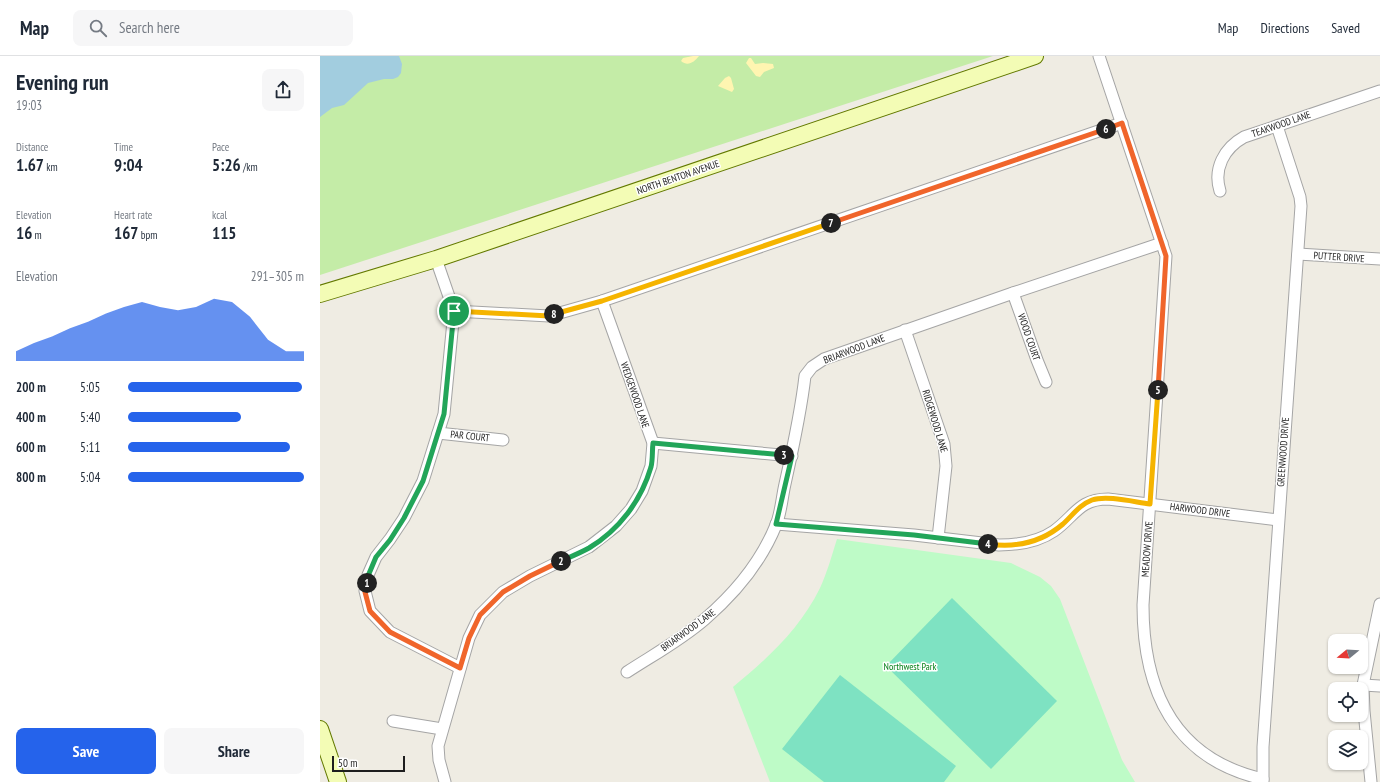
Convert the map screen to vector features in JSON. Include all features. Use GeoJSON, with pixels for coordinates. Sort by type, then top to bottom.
{"type":"FeatureCollection","features":[{"type":"Feature","properties":{"kind":"main road","name":"NORTH BENTON AVENUE"},"geometry":{"type":"LineString","coordinates":[[320,294],[436,259],[1035,56]]}},
{"type":"Feature","properties":{"kind":"main road"},"geometry":{"type":"LineString","coordinates":[[320,729],[338,782]]}},
{"type":"Feature","properties":{"kind":"street","name":"MEADOW DRIVE"},"geometry":{"type":"LineString","coordinates":[[1099,56],[1166,256],[1143,605],[1145,649],[1155,687],[1162,703],[1173,722],[1188,740],[1215,761],[1232,770],[1263,780]]}},
{"type":"Feature","properties":{"kind":"street","name":"TEAKWOOD LANE"},"geometry":{"type":"LineString","coordinates":[[1220,191],[1218,179],[1221,161],[1227,150],[1244,137],[1380,91]]}},
{"type":"Feature","properties":{"kind":"street"},"geometry":{"type":"LineString","coordinates":[[454,311],[549,316],[602,301],[1122,123]]}},
{"type":"Feature","properties":{"kind":"street","name":"GREENWOOD DRIVE"},"geometry":{"type":"LineString","coordinates":[[1263,780],[1263,747],[1278,520],[1301,206],[1300,197],[1277,126]]}},
{"type":"Feature","properties":{"kind":"street","name":"BRIARWOOD LANE"},"geometry":{"type":"LineString","coordinates":[[627,672],[686,634],[721,605],[752,568],[776,524],[792,456],[805,376],[812,367],[824,359],[905,330],[1162,243]]}},
{"type":"Feature","properties":{"kind":"street","name":"PUTTER DRIVE"},"geometry":{"type":"LineString","coordinates":[[1298,254],[1380,260]]}},
{"type":"Feature","properties":{"kind":"street"},"geometry":{"type":"LineString","coordinates":[[436,259],[454,311],[444,414],[423,481],[404,518],[390,540],[376,557],[368,576],[365,592],[370,611],[390,632],[460,668]]}},
{"type":"Feature","properties":{"kind":"street","name":"WOOD COURT"},"geometry":{"type":"LineString","coordinates":[[1014,293],[1046,382]]}},
{"type":"Feature","properties":{"kind":"street","name":"WEDGEWOOD LANE"},"geometry":{"type":"LineString","coordinates":[[445,782],[438,754],[438,746],[469,638],[480,615],[503,592],[530,576],[589,547],[616,526],[631,510],[642,491],[651,466],[653,443],[602,301]]}},
{"type":"Feature","properties":{"kind":"street","name":"RIDGEWOOD LANE"},"geometry":{"type":"LineString","coordinates":[[905,330],[944,444],[946,466],[938,538]]}},
{"type":"Feature","properties":{"kind":"street","name":"PAR COURT"},"geometry":{"type":"LineString","coordinates":[[438,433],[502,440]]}},
{"type":"Feature","properties":{"kind":"street"},"geometry":{"type":"LineString","coordinates":[[653,443],[792,456]]}},
{"type":"Feature","properties":{"kind":"street","name":"HARWOOD DRIVE"},"geometry":{"type":"LineString","coordinates":[[776,524],[938,538],[999,545],[1025,543],[1040,538],[1054,531],[1076,510],[1092,500],[1108,499],[1278,520]]}},
{"type":"Feature","properties":{"kind":"street"},"geometry":{"type":"LineString","coordinates":[[1364,682],[1380,604]]}},
{"type":"Feature","properties":{"kind":"street"},"geometry":{"type":"LineString","coordinates":[[1368,684],[1380,686]]}},
{"type":"Feature","properties":{"kind":"street"},"geometry":{"type":"LineString","coordinates":[[393,721],[442,729]]}},
{"type":"Feature","properties":{"kind":"street"},"geometry":{"type":"LineString","coordinates":[[1365,722],[1371,782]]}},
{"type":"Feature","properties":{"kind":"green space"},"geometry":{"type":"Polygon","coordinates":[[[320,56],[993,56],[320,275],[320,56]]]}},
{"type":"Feature","properties":{"kind":"green space","name":"Northwest Park"},"geometry":{"type":"Polygon","coordinates":[[[837,539],[1011,563],[1040,577],[1051,586],[1060,599],[1122,760],[1135,782],[770,782],[733,687],[782,642],[803,617],[823,582],[837,539]]]}},
{"type":"Feature","properties":{"kind":"green space"},"geometry":{"type":"Polygon","coordinates":[[[952,598],[1057,701],[991,769],[886,666],[952,598]]]}},
{"type":"Feature","properties":{"kind":"green space"},"geometry":{"type":"Polygon","coordinates":[[[840,675],[956,766],[944,782],[824,782],[782,749],[840,675]]]}},
{"type":"Feature","properties":{"kind":"sand"},"geometry":{"type":"Polygon","coordinates":[[[699,56],[688,64],[681,61],[683,58],[699,56]]]}},
{"type":"Feature","properties":{"kind":"sand"},"geometry":{"type":"Polygon","coordinates":[[[749,58],[751,58],[755,64],[773,64],[774,68],[764,72],[760,77],[756,76],[746,63],[749,58]]]}},
{"type":"Feature","properties":{"kind":"sand"},"geometry":{"type":"Polygon","coordinates":[[[729,76],[734,89],[732,92],[718,86],[725,78],[729,76]]]}},
{"type":"Feature","properties":{"kind":"water"},"geometry":{"type":"Polygon","coordinates":[[[320,56],[399,56],[402,64],[401,73],[398,77],[393,79],[384,79],[368,83],[344,105],[332,108],[320,117],[320,56]]]}},
{"type":"Feature","properties":{"kind":"route"},"geometry":{"type":"LineString","coordinates":[[1122,123],[1166,256],[1150,504],[1108,499],[1092,500],[1076,510],[1054,531],[1025,543],[1011,545],[999,545],[914,535],[776,524],[792,456],[653,443],[651,466],[642,491],[631,510],[616,526],[589,547],[530,576],[503,592],[480,615],[469,638],[460,668],[390,632],[370,611],[365,592],[368,576],[376,557],[390,540],[404,518],[423,481],[444,414],[454,311],[549,316],[602,301],[1122,123]]}}]}
